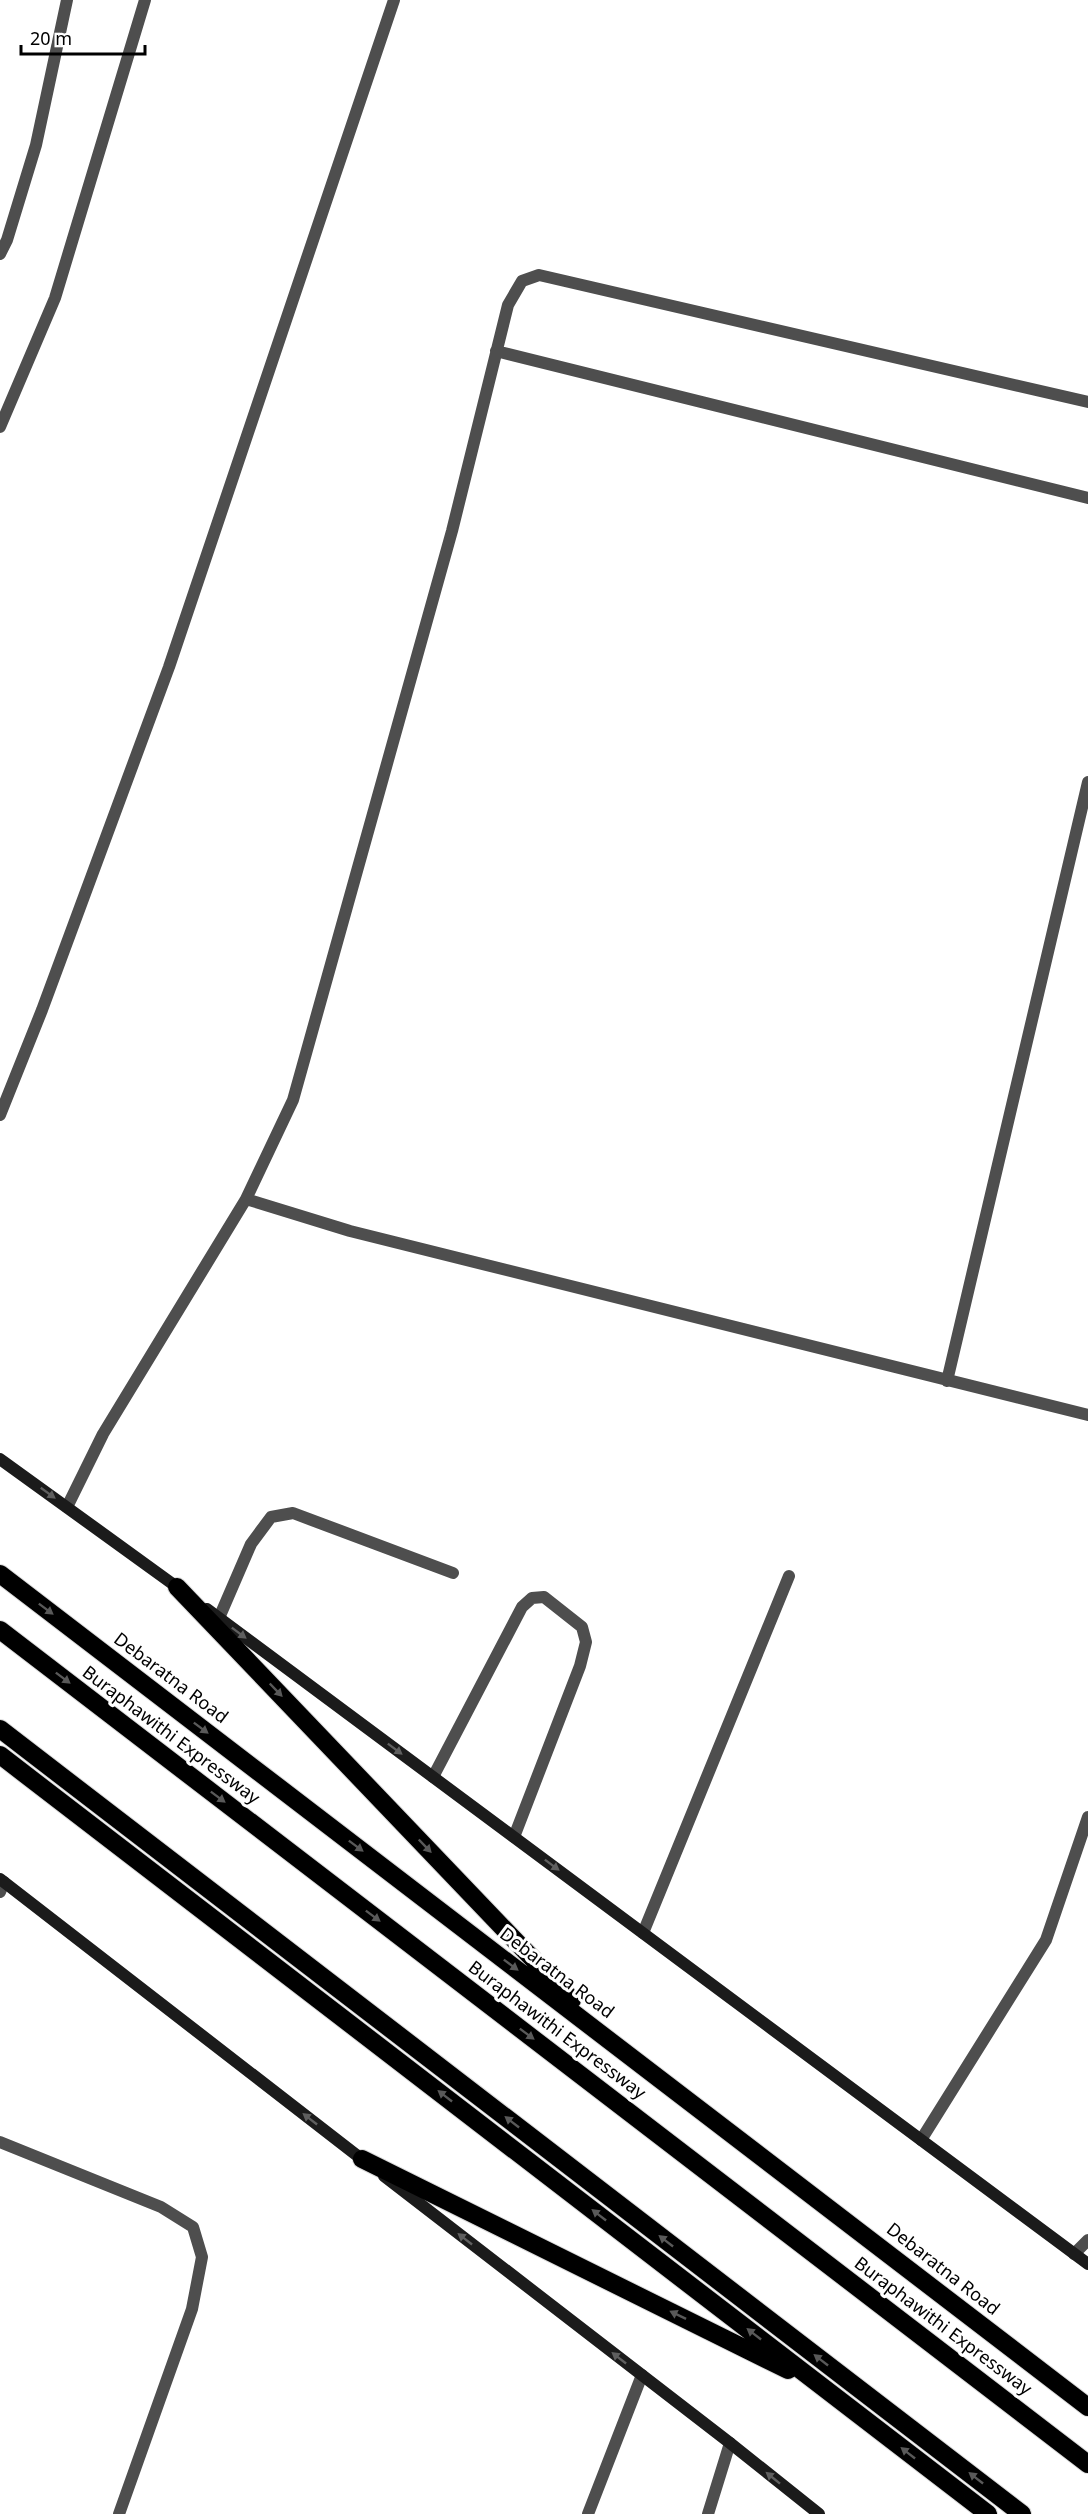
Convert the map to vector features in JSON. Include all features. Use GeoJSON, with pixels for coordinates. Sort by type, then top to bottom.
{"type":"FeatureCollection","features":[{"type":"Feature","properties":{"kind":"highway","name":"Debaratna Road"},"geometry":{"type":"LineString","coordinates":[[0,1574],[1088,2407]]}},
{"type":"Feature","properties":{"kind":"highway"},"geometry":{"type":"LineString","coordinates":[[177,1587],[612,2042]]}},
{"type":"Feature","properties":{"kind":"highway","name":"Buraphawithi Expressway"},"geometry":{"type":"LineString","coordinates":[[0,1630],[1088,2464]]}},
{"type":"Feature","properties":{"kind":"highway"},"geometry":{"type":"LineString","coordinates":[[0,1729],[1022,2514]]}},
{"type":"Feature","properties":{"kind":"highway"},"geometry":{"type":"LineString","coordinates":[[0,1755],[988,2514]]}},
{"type":"Feature","properties":{"kind":"highway"},"geometry":{"type":"LineString","coordinates":[[362,2160],[824,2388]]}},
{"type":"Feature","properties":{"kind":"main road"},"geometry":{"type":"LineString","coordinates":[[0,1459],[219,1618],[1088,2264]]}},
{"type":"Feature","properties":{"kind":"main road"},"geometry":{"type":"LineString","coordinates":[[1,1884],[642,2375],[819,2514]]}},
{"type":"Feature","properties":{"kind":"street"},"geometry":{"type":"LineString","coordinates":[[0,254],[7,240],[36,145],[67,0]]}},
{"type":"Feature","properties":{"kind":"street"},"geometry":{"type":"LineString","coordinates":[[0,427],[55,298],[145,0]]}},
{"type":"Feature","properties":{"kind":"street"},"geometry":{"type":"LineString","coordinates":[[0,1115],[42,1010],[169,667],[394,0]]}},
{"type":"Feature","properties":{"kind":"street"},"geometry":{"type":"LineString","coordinates":[[68,1507],[104,1434],[246,1199],[297,1088],[443,564],[508,305],[522,281],[539,275],[1088,402]]}},
{"type":"Feature","properties":{"kind":"street"},"geometry":{"type":"LineString","coordinates":[[496,351],[1088,498]]}},
{"type":"Feature","properties":{"kind":"street"},"geometry":{"type":"LineString","coordinates":[[947,1380],[1088,782]]}},
{"type":"Feature","properties":{"kind":"street"},"geometry":{"type":"LineString","coordinates":[[246,1199],[350,1231],[1088,1416]]}},
{"type":"Feature","properties":{"kind":"street"},"geometry":{"type":"LineString","coordinates":[[219,1618],[251,1544],[271,1517],[293,1513],[453,1573]]}},
{"type":"Feature","properties":{"kind":"street"},"geometry":{"type":"LineString","coordinates":[[643,1933],[789,1576]]}},
{"type":"Feature","properties":{"kind":"street"},"geometry":{"type":"LineString","coordinates":[[433,1778],[522,1607],[532,1598],[544,1597],[582,1627],[586,1642],[580,1666],[514,1837]]}},
{"type":"Feature","properties":{"kind":"street"},"geometry":{"type":"LineString","coordinates":[[921,2140],[1046,1940],[1088,1817]]}},
{"type":"Feature","properties":{"kind":"street"},"geometry":{"type":"LineString","coordinates":[[0,2142],[161,2207],[193,2227],[202,2257],[192,2309],[118,2514]]}},
{"type":"Feature","properties":{"kind":"street"},"geometry":{"type":"LineString","coordinates":[[1074,2254],[1088,2240]]}},
{"type":"Feature","properties":{"kind":"street"},"geometry":{"type":"LineString","coordinates":[[588,2514],[642,2375]]}},
{"type":"Feature","properties":{"kind":"street"},"geometry":{"type":"LineString","coordinates":[[708,2514],[730,2443]]}}]}
